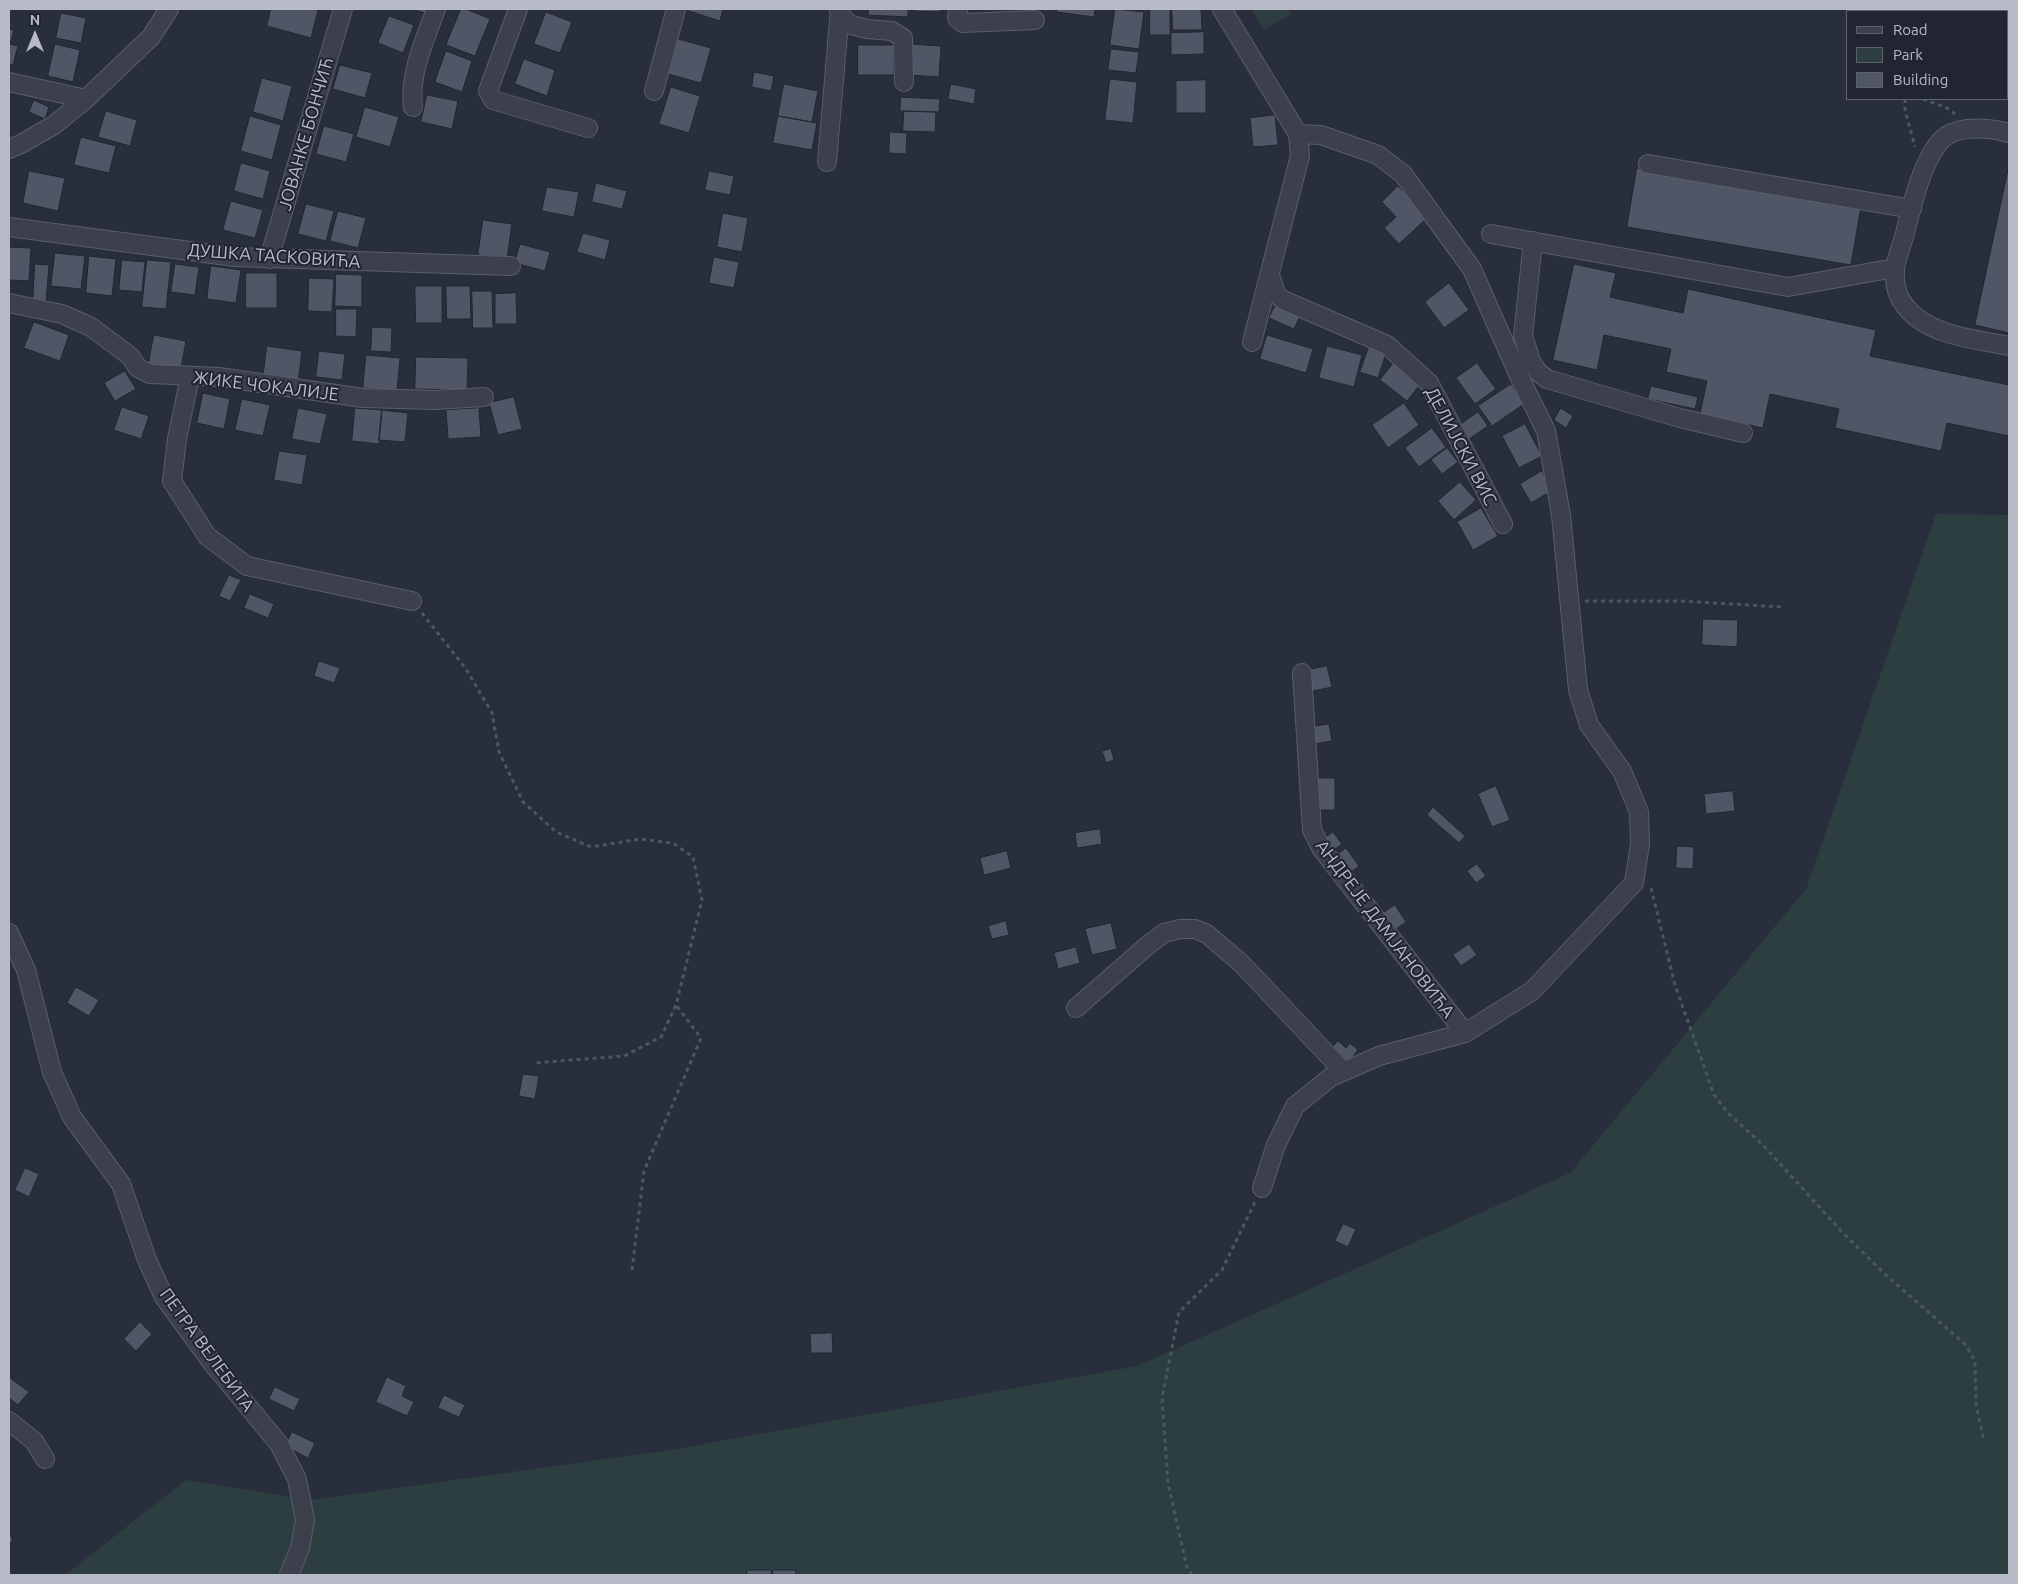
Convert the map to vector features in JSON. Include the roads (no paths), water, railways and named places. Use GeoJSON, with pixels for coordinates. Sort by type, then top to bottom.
{"type":"FeatureCollection","features":[{"type":"Feature","properties":{"kind":"street"},"geometry":{"type":"LineString","coordinates":[[9,149],[54,125],[86,99],[151,37],[169,9]]}},
{"type":"Feature","properties":{"kind":"street","name":"ЈОВАНКЕ БОНЧИЋ"},"geometry":{"type":"LineString","coordinates":[[269,259],[343,9]]}},
{"type":"Feature","properties":{"kind":"street"},"geometry":{"type":"LineString","coordinates":[[413,107],[411,93],[416,67],[436,9]]}},
{"type":"Feature","properties":{"kind":"street"},"geometry":{"type":"LineString","coordinates":[[518,9],[488,91],[493,100],[588,128]]}},
{"type":"Feature","properties":{"kind":"street"},"geometry":{"type":"LineString","coordinates":[[654,91],[676,9]]}},
{"type":"Feature","properties":{"kind":"street"},"geometry":{"type":"LineString","coordinates":[[958,9],[958,18],[963,23],[1035,20]]}},
{"type":"Feature","properties":{"kind":"street"},"geometry":{"type":"LineString","coordinates":[[1222,9],[1298,134],[1300,156],[1252,342]]}},
{"type":"Feature","properties":{"kind":"street"},"geometry":{"type":"LineString","coordinates":[[839,10],[848,24],[867,29],[892,30],[903,38],[904,82]]}},
{"type":"Feature","properties":{"kind":"street"},"geometry":{"type":"LineString","coordinates":[[827,162],[839,10]]}},
{"type":"Feature","properties":{"kind":"street"},"geometry":{"type":"LineString","coordinates":[[9,82],[86,99]]}},
{"type":"Feature","properties":{"kind":"street"},"geometry":{"type":"LineString","coordinates":[[2009,133],[1976,129],[1958,130],[1945,137],[1922,173],[1895,268],[1898,293],[1904,305],[1920,320],[1938,330],[2009,346]]}},
{"type":"Feature","properties":{"kind":"street"},"geometry":{"type":"LineString","coordinates":[[1262,1188],[1276,1145],[1296,1106],[1331,1077],[1380,1056],[1465,1033],[1532,991],[1634,883],[1640,844],[1639,812],[1622,771],[1590,725],[1578,690],[1561,515],[1546,431],[1519,376],[1472,269],[1403,174],[1378,155],[1321,135],[1298,134]]}},
{"type":"Feature","properties":{"kind":"street"},"geometry":{"type":"LineString","coordinates":[[1648,164],[1912,208]]}},
{"type":"Feature","properties":{"kind":"street","name":"ДУШКА ТАСКОВИЋА"},"geometry":{"type":"LineString","coordinates":[[9,227],[235,257],[511,266]]}},
{"type":"Feature","properties":{"kind":"street"},"geometry":{"type":"LineString","coordinates":[[1490,234],[1788,287],[1895,268]]}},
{"type":"Feature","properties":{"kind":"street"},"geometry":{"type":"LineString","coordinates":[[1532,241],[1523,336],[1531,361],[1538,372],[1548,379],[1680,418],[1743,434]]}},
{"type":"Feature","properties":{"kind":"street","name":"ДЕЛИЈСКИ ВИС"},"geometry":{"type":"LineString","coordinates":[[1270,275],[1276,294],[1283,300],[1387,345],[1429,383],[1503,524]]}},
{"type":"Feature","properties":{"kind":"street","name":"ЖИКЕ ЧОКАЛИЈЕ"},"geometry":{"type":"LineString","coordinates":[[9,303],[62,314],[92,327],[130,356],[138,368],[150,374],[220,377],[363,398],[434,400],[484,397]]}},
{"type":"Feature","properties":{"kind":"street"},"geometry":{"type":"LineString","coordinates":[[190,376],[177,439],[172,481],[207,536],[247,566],[412,601]]}},
{"type":"Feature","properties":{"kind":"street","name":"АНДРЕЈЕ ДАМЈАНОВИЋА"},"geometry":{"type":"LineString","coordinates":[[1302,672],[1312,830],[1320,848],[1465,1033]]}},
{"type":"Feature","properties":{"kind":"street"},"geometry":{"type":"LineString","coordinates":[[1076,1008],[1164,933],[1180,929],[1195,929],[1207,934],[1242,964],[1343,1072]]}},
{"type":"Feature","properties":{"kind":"street","name":"ПЕТРА ВЕЛЕБИТА"},"geometry":{"type":"LineString","coordinates":[[9,933],[26,970],[52,1072],[72,1117],[121,1184],[147,1260],[164,1297],[213,1364],[279,1444],[297,1480],[305,1520],[300,1548],[289,1575]]}},
{"type":"Feature","properties":{"kind":"street"},"geometry":{"type":"LineString","coordinates":[[9,1421],[34,1441],[45,1459]]}}]}
